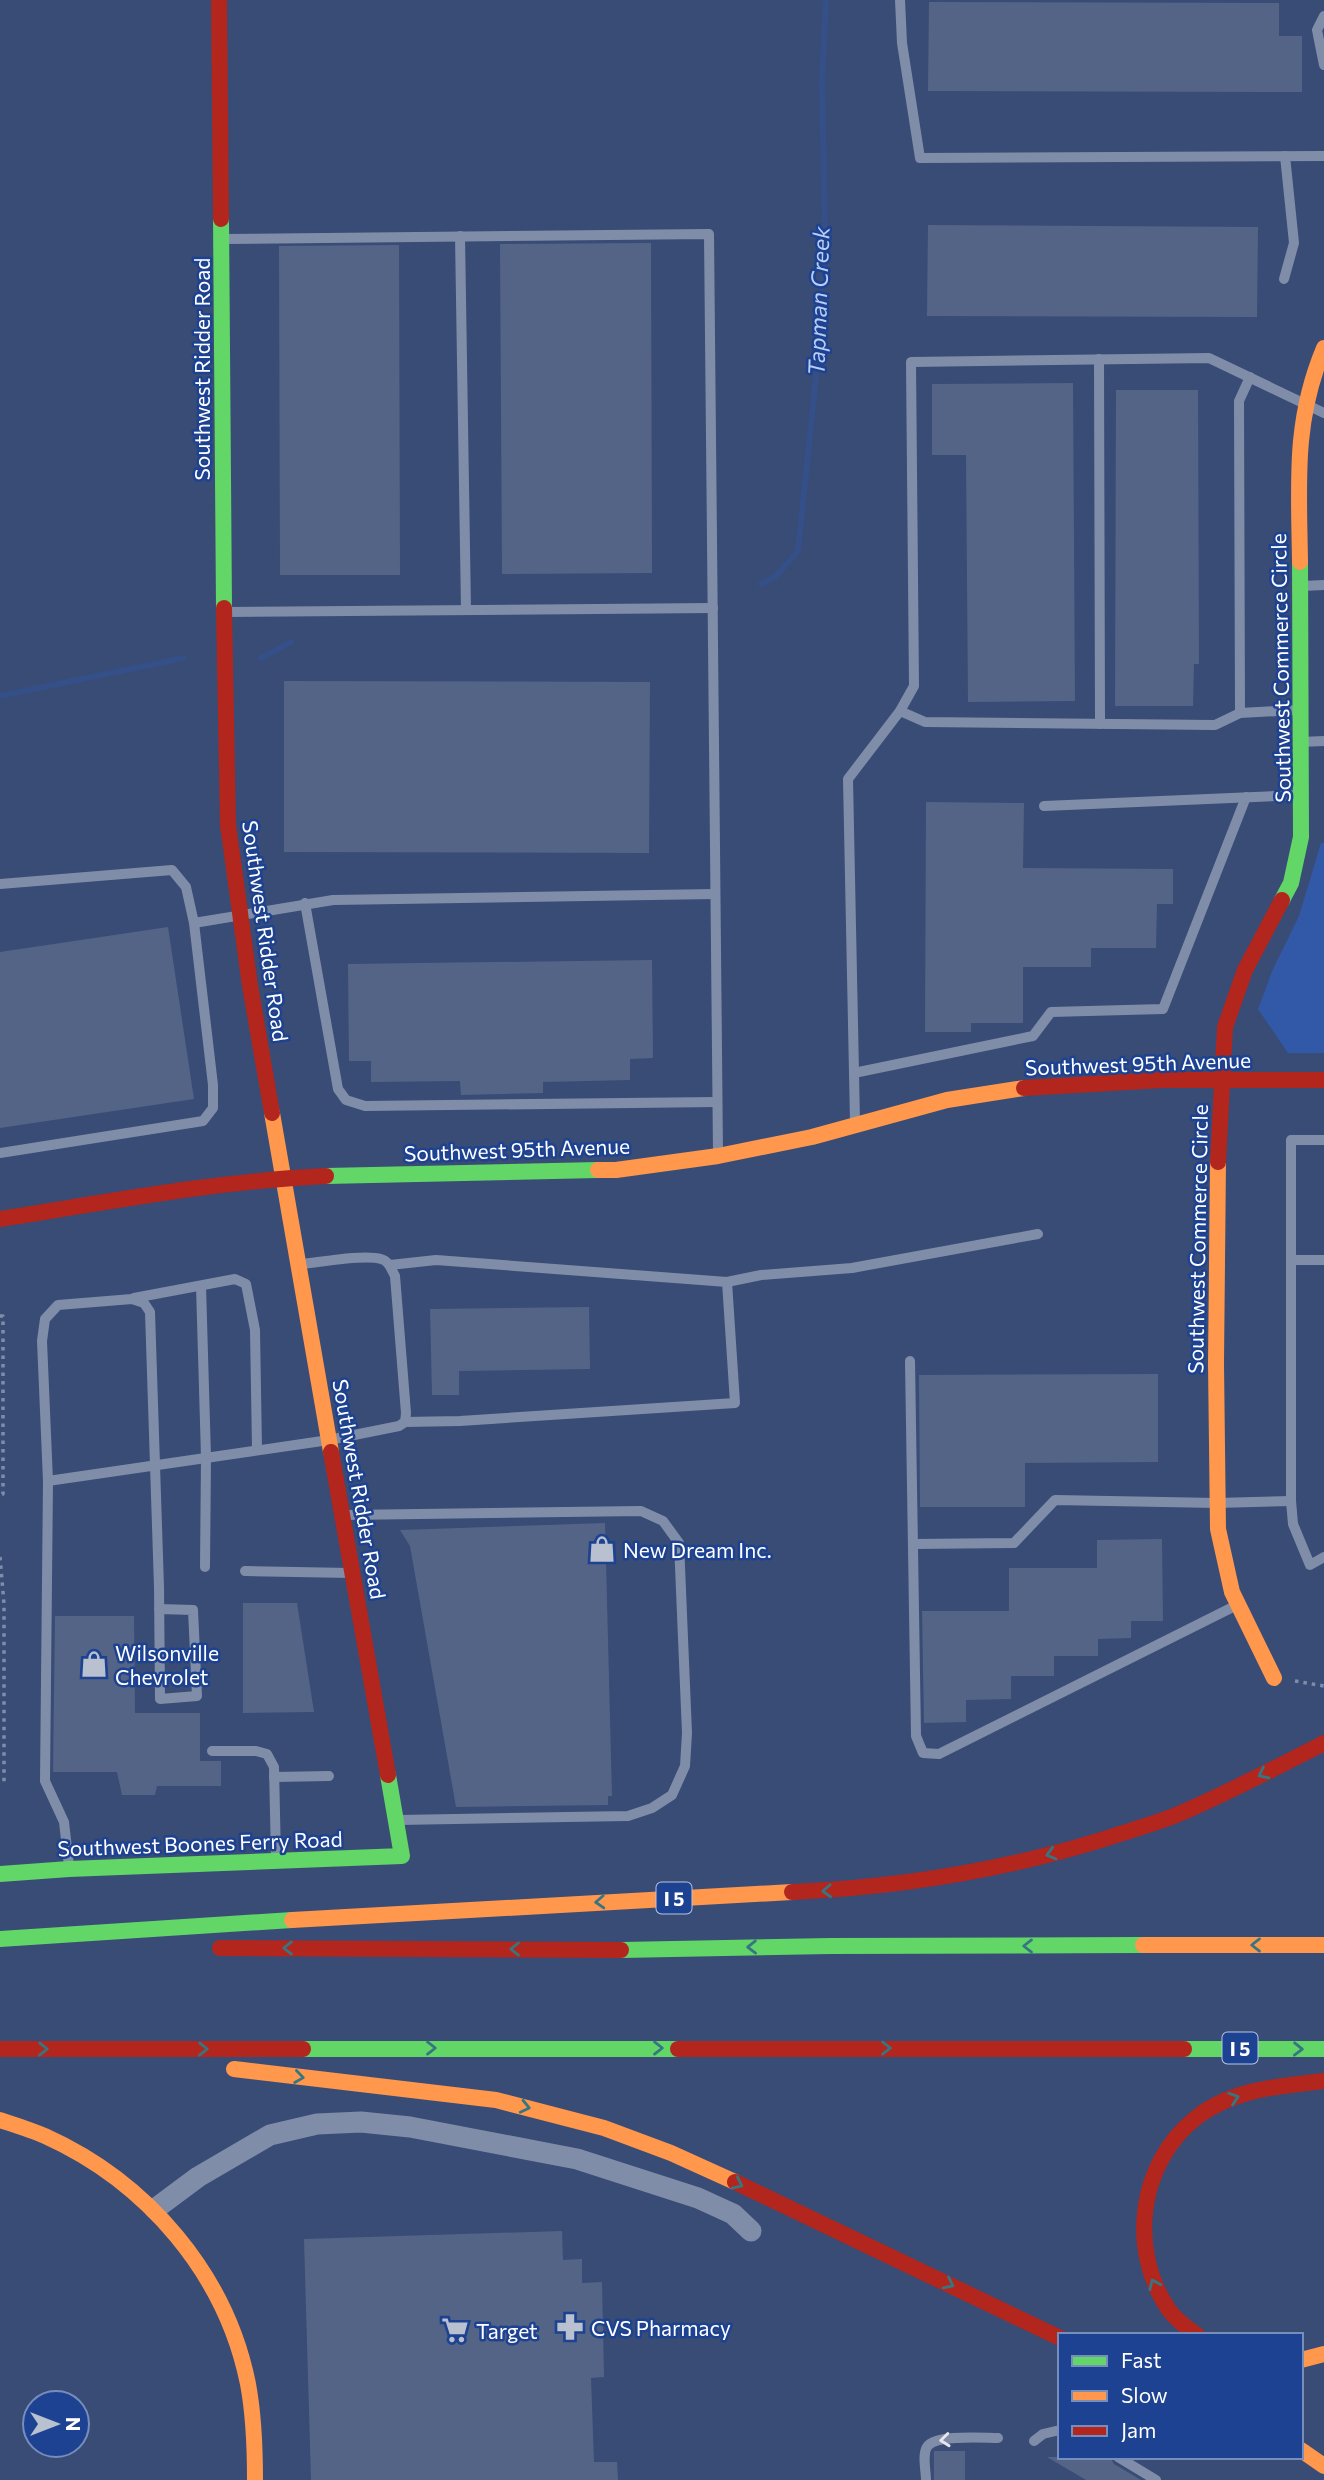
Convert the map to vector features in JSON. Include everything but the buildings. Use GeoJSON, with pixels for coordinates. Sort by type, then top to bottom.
{"type":"FeatureCollection","features":[{"type":"Feature","properties":{"kind":"main road","name":"Southwest Ridder Road"},"geometry":{"type":"LineString","coordinates":[[219,0],[227,802],[250,986],[402,1856]]}},
{"type":"Feature","properties":{"kind":"main road","name":"Southwest Commerce Circle"},"geometry":{"type":"LineString","coordinates":[[1274,1678],[1238,1605],[1224,1561],[1218,1529],[1218,1129],[1226,1027],[1238,985],[1265,928],[1291,883],[1301,837],[1303,795],[1299,442],[1304,402],[1324,348]]}},
{"type":"Feature","properties":{"kind":"main road","name":"Southwest 95th Avenue"},"geometry":{"type":"LineString","coordinates":[[0,1219],[170,1192],[284,1178],[616,1170],[718,1156],[812,1137],[947,1100],[1019,1088],[1077,1083],[1222,1079],[1324,1080]]}},
{"type":"Feature","properties":{"kind":"main road","name":"I 5"},"geometry":{"type":"LineString","coordinates":[[0,1940],[443,1910],[841,1890],[939,1878],[1024,1861],[1096,1842],[1179,1814],[1324,1743]]}},
{"type":"Feature","properties":{"kind":"main road","name":"Southwest Boones Ferry Road"},"geometry":{"type":"LineString","coordinates":[[0,1874],[402,1856]]}},
{"type":"Feature","properties":{"kind":"main road"},"geometry":{"type":"LineString","coordinates":[[207,1948],[608,1950],[830,1946],[1324,1945]]}},
{"type":"Feature","properties":{"kind":"main road"},"geometry":{"type":"LineString","coordinates":[[0,1947],[124,1947]]}},
{"type":"Feature","properties":{"kind":"main road","name":"I 5"},"geometry":{"type":"LineString","coordinates":[[0,2049],[1324,2049]]}},
{"type":"Feature","properties":{"kind":"main road","name":"I 5"},"geometry":{"type":"LineString","coordinates":[[86,2049],[496,2100],[604,2128],[671,2153],[728,2179],[1058,2337]]}},
{"type":"Feature","properties":{"kind":"main road","name":"I 5"},"geometry":{"type":"LineString","coordinates":[[1196,2333],[1171,2313],[1151,2279],[1142,2239],[1145,2202],[1152,2177],[1164,2153],[1189,2124],[1224,2101],[1280,2087],[1324,2081]]}},
{"type":"Feature","properties":{"kind":"main road"},"geometry":{"type":"LineString","coordinates":[[0,2120],[44,2135],[75,2150],[131,2188],[155,2209],[187,2247],[208,2279],[235,2338],[247,2377],[253,2416],[255,2480]]}},
{"type":"Feature","properties":{"kind":"main road"},"geometry":{"type":"LineString","coordinates":[[1303,2359],[1324,2354]]}},
{"type":"Feature","properties":{"kind":"main road"},"geometry":{"type":"LineString","coordinates":[[1304,2442],[1324,2466]]}},
{"type":"Feature","properties":{"kind":"street"},"geometry":{"type":"LineString","coordinates":[[155,2209],[198,2177],[270,2135],[317,2124],[361,2122],[410,2127],[577,2159],[698,2198],[733,2214],[751,2231]]}},
{"type":"Feature","properties":{"kind":"lane"},"geometry":{"type":"LineString","coordinates":[[900,0],[902,43],[920,158],[1324,156]]}},
{"type":"Feature","properties":{"kind":"lane"},"geometry":{"type":"LineString","coordinates":[[1324,16],[1317,30],[1324,65]]}},
{"type":"Feature","properties":{"kind":"lane"},"geometry":{"type":"LineString","coordinates":[[1284,156],[1294,243],[1284,279]]}},
{"type":"Feature","properties":{"kind":"lane"},"geometry":{"type":"LineString","coordinates":[[221,239],[709,234],[718,1156]]}},
{"type":"Feature","properties":{"kind":"lane"},"geometry":{"type":"LineString","coordinates":[[460,236],[466,610]]}},
{"type":"Feature","properties":{"kind":"lane"},"geometry":{"type":"LineString","coordinates":[[855,1125],[848,779],[900,711],[914,686],[911,362],[1209,358],[1324,413]]}},
{"type":"Feature","properties":{"kind":"lane"},"geometry":{"type":"LineString","coordinates":[[1099,359],[1100,724]]}},
{"type":"Feature","properties":{"kind":"lane"},"geometry":{"type":"LineString","coordinates":[[1240,713],[1239,401],[1250,377]]}},
{"type":"Feature","properties":{"kind":"lane"},"geometry":{"type":"LineString","coordinates":[[1299,586],[1324,585]]}},
{"type":"Feature","properties":{"kind":"lane"},"geometry":{"type":"LineString","coordinates":[[224,612],[713,608]]}},
{"type":"Feature","properties":{"kind":"lane"},"geometry":{"type":"LineString","coordinates":[[900,711],[925,722],[1215,725],[1240,713],[1301,710]]}},
{"type":"Feature","properties":{"kind":"lane"},"geometry":{"type":"LineString","coordinates":[[1301,742],[1324,741]]}},
{"type":"Feature","properties":{"kind":"lane"},"geometry":{"type":"LineString","coordinates":[[1044,806],[1303,795]]}},
{"type":"Feature","properties":{"kind":"lane"},"geometry":{"type":"LineString","coordinates":[[855,1073],[1033,1036],[1051,1012],[1163,1009],[1246,797]]}},
{"type":"Feature","properties":{"kind":"lane"},"geometry":{"type":"LineString","coordinates":[[0,884],[172,870],[186,887],[194,923],[214,1085],[214,1108],[203,1121],[0,1153]]}},
{"type":"Feature","properties":{"kind":"lane"},"geometry":{"type":"LineString","coordinates":[[194,923],[333,900],[715,894]]}},
{"type":"Feature","properties":{"kind":"lane"},"geometry":{"type":"LineString","coordinates":[[305,903],[338,1089],[346,1100],[365,1106],[717,1102]]}},
{"type":"Feature","properties":{"kind":"lane"},"geometry":{"type":"LineString","coordinates":[[1324,1140],[1291,1140],[1291,1501],[1293,1524],[1310,1565],[1324,1557]]}},
{"type":"Feature","properties":{"kind":"lane"},"geometry":{"type":"LineString","coordinates":[[390,1265],[436,1260],[727,1282],[761,1275],[852,1268],[1038,1234]]}},
{"type":"Feature","properties":{"kind":"lane"},"geometry":{"type":"LineString","coordinates":[[299,1264],[371,1258],[383,1259],[390,1265],[395,1276],[407,1413],[405,1422]]}},
{"type":"Feature","properties":{"kind":"lane"},"geometry":{"type":"LineString","coordinates":[[1291,1260],[1324,1260]]}},
{"type":"Feature","properties":{"kind":"lane"},"geometry":{"type":"LineString","coordinates":[[69,1869],[64,1822],[45,1781],[48,1481],[42,1341],[45,1319],[58,1305],[132,1298],[236,1279],[246,1284],[255,1330],[257,1449]]}},
{"type":"Feature","properties":{"kind":"lane"},"geometry":{"type":"LineString","coordinates":[[48,1481],[329,1440],[399,1426],[405,1422],[460,1421],[735,1403],[727,1282]]}},
{"type":"Feature","properties":{"kind":"lane"},"geometry":{"type":"LineString","coordinates":[[201,1286],[206,1457],[205,1566]]}},
{"type":"Feature","properties":{"kind":"lane"},"geometry":{"type":"LineString","coordinates":[[132,1298],[144,1303],[150,1312],[160,1699],[197,1696],[193,1611],[159,1609]]}},
{"type":"Feature","properties":{"kind":"lane"},"geometry":{"type":"LineString","coordinates":[[910,1361],[916,1737],[923,1753],[939,1754],[1238,1605]]}},
{"type":"Feature","properties":{"kind":"lane"},"geometry":{"type":"LineString","coordinates":[[913,1544],[1014,1543],[1055,1500],[1217,1503],[1291,1501]]}},
{"type":"Feature","properties":{"kind":"lane"},"geometry":{"type":"LineString","coordinates":[[343,1515],[641,1511],[663,1521],[679,1543],[687,1733],[685,1766],[672,1795],[652,1808],[628,1816],[396,1820]]}},
{"type":"Feature","properties":{"kind":"lane"},"geometry":{"type":"LineString","coordinates":[[245,1571],[354,1573]]}},
{"type":"Feature","properties":{"kind":"lane"},"geometry":{"type":"LineString","coordinates":[[212,1751],[256,1751],[267,1755],[274,1767],[276,1861]]}},
{"type":"Feature","properties":{"kind":"lane"},"geometry":{"type":"LineString","coordinates":[[274,1777],[329,1776]]}},
{"type":"Feature","properties":{"kind":"lane"},"geometry":{"type":"LineString","coordinates":[[1034,2441],[1043,2434],[1058,2430]]}},
{"type":"Feature","properties":{"kind":"lane"},"geometry":{"type":"LineString","coordinates":[[926,2480],[925,2451],[932,2442],[942,2438],[998,2438]]}},
{"type":"Feature","properties":{"kind":"lane"},"geometry":{"type":"LineString","coordinates":[[1121,2459],[1156,2480]]}},
{"type":"Feature","properties":{"kind":"path"},"geometry":{"type":"LineString","coordinates":[[0,1316],[4,1316],[3,1494],[0,1495]]}},
{"type":"Feature","properties":{"kind":"path"},"geometry":{"type":"LineString","coordinates":[[0,1557],[4,1604],[4,1786]]}},
{"type":"Feature","properties":{"kind":"shaded area"},"geometry":{"type":"Polygon","coordinates":[[[1321,843],[1324,843],[1324,1053],[1288,1053],[1258,1009],[1273,969],[1299,916],[1321,843]]]}},
{"type":"Feature","properties":{"kind":"waterway","name":"Tapman Creek"},"geometry":{"type":"LineString","coordinates":[[761,584],[775,577],[798,551],[819,347],[825,228],[822,82],[826,0]]}},
{"type":"Feature","properties":{"kind":"waterway","name":"Tapman Creek"},"geometry":{"type":"LineString","coordinates":[[261,658],[291,642]]}},
{"type":"Feature","properties":{"kind":"waterway","name":"Tapman Creek"},"geometry":{"type":"LineString","coordinates":[[0,696],[183,658]]}},
{"type":"Feature","properties":{"kind":"traffic: fast"},"geometry":{"type":"LineString","coordinates":[[221,219],[224,608]]}},
{"type":"Feature","properties":{"kind":"traffic: fast"},"geometry":{"type":"LineString","coordinates":[[1282,900],[1291,883],[1301,837],[1300,562]]}},
{"type":"Feature","properties":{"kind":"traffic: fast"},"geometry":{"type":"LineString","coordinates":[[326,1176],[598,1170]]}},
{"type":"Feature","properties":{"kind":"traffic: fast"},"geometry":{"type":"LineString","coordinates":[[0,1874],[402,1856],[388,1775]]}},
{"type":"Feature","properties":{"kind":"traffic: fast"},"geometry":{"type":"LineString","coordinates":[[0,1939],[292,1920]]}},
{"type":"Feature","properties":{"kind":"traffic: fast"},"geometry":{"type":"LineString","coordinates":[[621,1950],[1143,1945]]}},
{"type":"Feature","properties":{"kind":"traffic: fast"},"geometry":{"type":"LineString","coordinates":[[303,2049],[678,2049]]}},
{"type":"Feature","properties":{"kind":"traffic: fast"},"geometry":{"type":"LineString","coordinates":[[1184,2049],[1324,2049]]}},
{"type":"Feature","properties":{"kind":"traffic: slow"},"geometry":{"type":"LineString","coordinates":[[1300,562],[1300,453],[1307,402],[1324,348]]}},
{"type":"Feature","properties":{"kind":"traffic: slow"},"geometry":{"type":"LineString","coordinates":[[598,1170],[718,1156],[812,1137],[947,1100],[1024,1088]]}},
{"type":"Feature","properties":{"kind":"traffic: slow"},"geometry":{"type":"LineString","coordinates":[[272,1113],[331,1452]]}},
{"type":"Feature","properties":{"kind":"traffic: slow"},"geometry":{"type":"LineString","coordinates":[[1218,1162],[1218,1529],[1232,1592],[1274,1678]]}},
{"type":"Feature","properties":{"kind":"traffic: slow"},"geometry":{"type":"LineString","coordinates":[[292,1920],[792,1892]]}},
{"type":"Feature","properties":{"kind":"traffic: slow"},"geometry":{"type":"LineString","coordinates":[[1143,1945],[1324,1945]]}},
{"type":"Feature","properties":{"kind":"traffic: slow"},"geometry":{"type":"LineString","coordinates":[[234,2069],[496,2100],[604,2128],[671,2153],[735,2182]]}},
{"type":"Feature","properties":{"kind":"traffic: slow"},"geometry":{"type":"LineString","coordinates":[[0,2120],[45,2136],[82,2155],[117,2179],[148,2206],[176,2236],[201,2269],[221,2305],[237,2344],[248,2384],[254,2432],[255,2480]]}},
{"type":"Feature","properties":{"kind":"traffic: slow"},"geometry":{"type":"LineString","coordinates":[[1303,2359],[1324,2354]]}},
{"type":"Feature","properties":{"kind":"traffic: slow"},"geometry":{"type":"LineString","coordinates":[[1303,2451],[1324,2466]]}},
{"type":"Feature","properties":{"kind":"traffic: jam"},"geometry":{"type":"LineString","coordinates":[[219,0],[221,219]]}},
{"type":"Feature","properties":{"kind":"traffic: jam"},"geometry":{"type":"LineString","coordinates":[[224,608],[228,825],[250,986],[272,1113]]}},
{"type":"Feature","properties":{"kind":"traffic: jam"},"geometry":{"type":"LineString","coordinates":[[1218,1162],[1225,1027],[1245,970],[1282,900]]}},
{"type":"Feature","properties":{"kind":"traffic: jam"},"geometry":{"type":"LineString","coordinates":[[1024,1088],[1162,1080],[1324,1080]]}},
{"type":"Feature","properties":{"kind":"traffic: jam"},"geometry":{"type":"LineString","coordinates":[[0,1219],[203,1187],[326,1176]]}},
{"type":"Feature","properties":{"kind":"traffic: jam"},"geometry":{"type":"LineString","coordinates":[[331,1452],[388,1775]]}},
{"type":"Feature","properties":{"kind":"traffic: jam"},"geometry":{"type":"LineString","coordinates":[[792,1892],[877,1886],[961,1874],[1085,1845],[1181,1813],[1324,1743]]}},
{"type":"Feature","properties":{"kind":"traffic: jam"},"geometry":{"type":"LineString","coordinates":[[220,1948],[621,1950]]}},
{"type":"Feature","properties":{"kind":"traffic: jam"},"geometry":{"type":"LineString","coordinates":[[0,2049],[303,2049]]}},
{"type":"Feature","properties":{"kind":"traffic: jam"},"geometry":{"type":"LineString","coordinates":[[678,2049],[1184,2049]]}},
{"type":"Feature","properties":{"kind":"traffic: jam"},"geometry":{"type":"LineString","coordinates":[[1194,2333],[1169,2310],[1156,2286],[1148,2261],[1144,2235],[1146,2208],[1151,2182],[1162,2158],[1177,2136],[1197,2117],[1226,2100],[1258,2090],[1324,2081]]}},
{"type":"Feature","properties":{"kind":"traffic: jam"},"geometry":{"type":"LineString","coordinates":[[735,2182],[1058,2337]]}},
{"type":"Feature","properties":{"kind":"place","name":"New Dream Inc."},"geometry":{"type":"Point","coordinates":[602,1549]}},
{"type":"Feature","properties":{"kind":"place","name":"Wilsonville Chevrolet"},"geometry":{"type":"Point","coordinates":[94,1664]}},
{"type":"Feature","properties":{"kind":"place","name":"CVS Pharmacy"},"geometry":{"type":"Point","coordinates":[570,2327]}},
{"type":"Feature","properties":{"kind":"place","name":"Target"},"geometry":{"type":"Point","coordinates":[455,2330]}}]}
